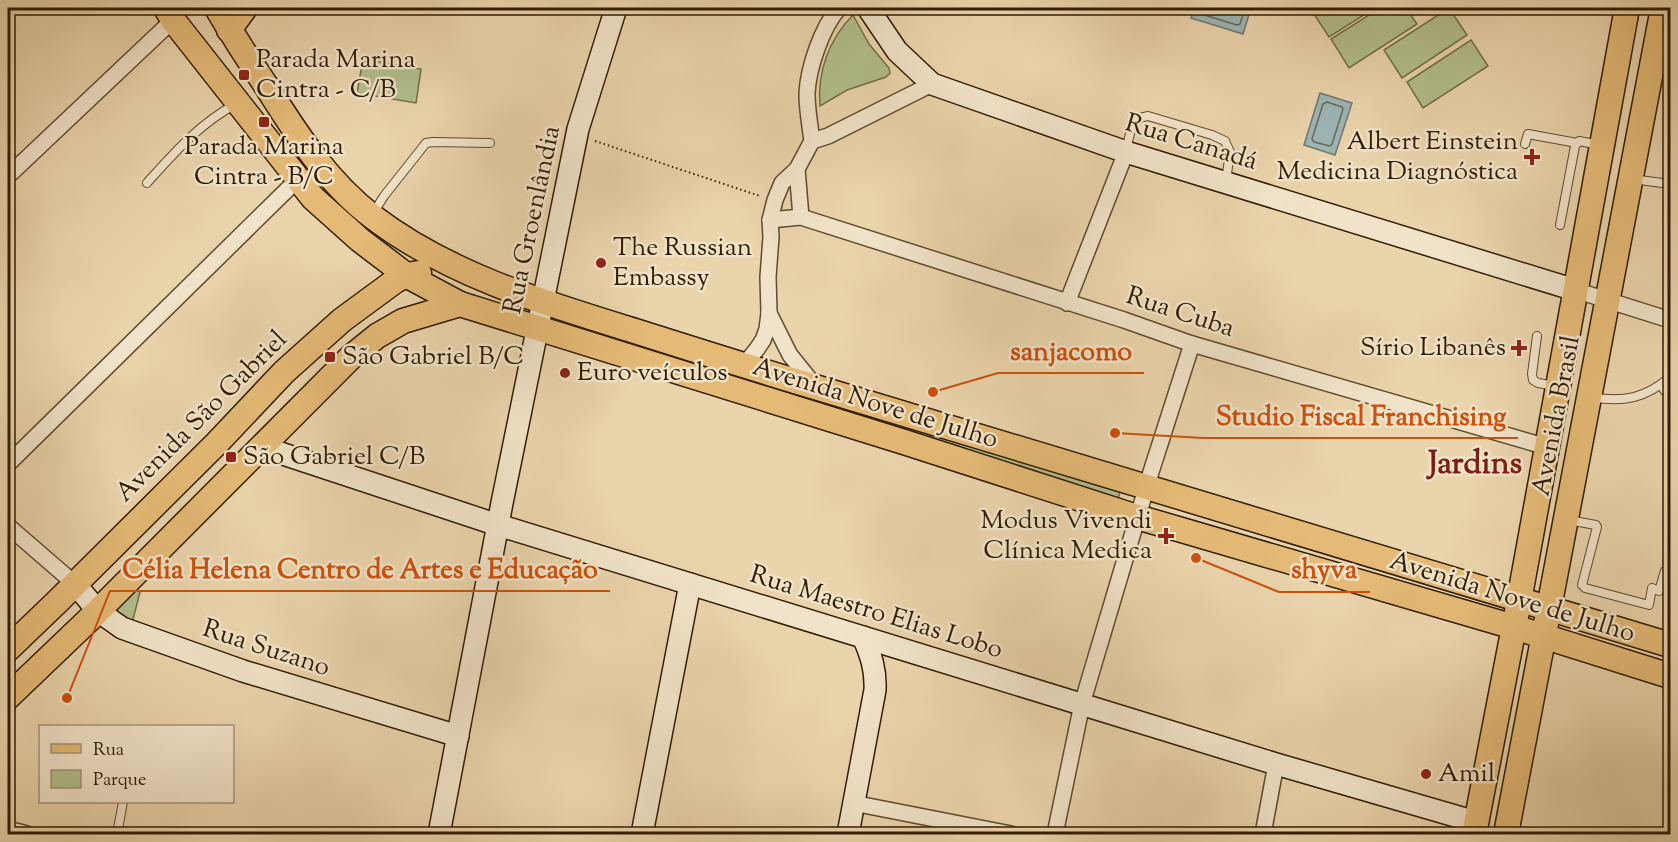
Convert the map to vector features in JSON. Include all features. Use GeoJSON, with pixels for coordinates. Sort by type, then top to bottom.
{"type":"FeatureCollection","features":[{"type":"Feature","properties":{"kind":"main road","name":"Avenida Nove de Julho"},"geometry":{"type":"LineString","coordinates":[[217,8],[229,30],[311,153],[349,196],[372,216],[460,270],[543,301],[743,366],[1671,645]]}},
{"type":"Feature","properties":{"kind":"main road"},"geometry":{"type":"LineString","coordinates":[[229,30],[245,8]]}},
{"type":"Feature","properties":{"kind":"main road","name":"Avenida Brasil"},"geometry":{"type":"LineString","coordinates":[[1478,830],[1627,8]]}},
{"type":"Feature","properties":{"kind":"main road","name":"Avenida Brasil"},"geometry":{"type":"LineString","coordinates":[[1507,834],[1663,8]]}},
{"type":"Feature","properties":{"kind":"main road","name":"Avenida Nove de Julho"},"geometry":{"type":"LineString","coordinates":[[166,13],[313,198],[360,240],[406,275],[460,304],[893,438],[1137,517],[1514,627],[1671,676]]}},
{"type":"Feature","properties":{"kind":"main road"},"geometry":{"type":"LineString","coordinates":[[360,240],[372,273],[374,297]]}},
{"type":"Feature","properties":{"kind":"main road","name":"Avenida São Gabriel"},"geometry":{"type":"LineString","coordinates":[[8,649],[217,443],[284,372],[342,320],[406,275],[460,270]]}},
{"type":"Feature","properties":{"kind":"main road"},"geometry":{"type":"LineString","coordinates":[[8,697],[98,611],[351,357],[377,336],[417,316],[460,304]]}},
{"type":"Feature","properties":{"kind":"street"},"geometry":{"type":"LineString","coordinates":[[743,366],[763,340],[769,313],[770,220],[782,183],[798,169],[812,141],[807,95],[810,75],[822,37],[839,8]]}},
{"type":"Feature","properties":{"kind":"street","name":"Rua Canadá"},"geometry":{"type":"LineString","coordinates":[[868,8],[897,51],[932,84],[1126,152],[1671,320]]}},
{"type":"Feature","properties":{"kind":"street","name":"Rua Groenlândia"},"geometry":{"type":"LineString","coordinates":[[439,834],[498,525],[577,135],[612,11]]}},
{"type":"Feature","properties":{"kind":"street"},"geometry":{"type":"LineString","coordinates":[[8,176],[166,13]]}},
{"type":"Feature","properties":{"kind":"street"},"geometry":{"type":"LineString","coordinates":[[812,141],[828,136],[932,84]]}},
{"type":"Feature","properties":{"kind":"street"},"geometry":{"type":"LineString","coordinates":[[1067,303],[1126,152]]}},
{"type":"Feature","properties":{"kind":"street"},"geometry":{"type":"LineString","coordinates":[[798,169],[801,216]]}},
{"type":"Feature","properties":{"kind":"street"},"geometry":{"type":"LineString","coordinates":[[8,464],[297,180]]}},
{"type":"Feature","properties":{"kind":"street","name":"Rua Cuba"},"geometry":{"type":"LineString","coordinates":[[770,220],[801,216],[1192,344],[1546,447]]}},
{"type":"Feature","properties":{"kind":"street"},"geometry":{"type":"LineString","coordinates":[[769,313],[790,355],[817,388]]}},
{"type":"Feature","properties":{"kind":"street"},"geometry":{"type":"LineString","coordinates":[[1055,834],[1082,704],[1137,517],[1192,344]]}},
{"type":"Feature","properties":{"kind":"street","name":"Rua Maestro Elias Lobo"},"geometry":{"type":"LineString","coordinates":[[262,447],[498,525],[1276,764],[1478,830]]}},
{"type":"Feature","properties":{"kind":"street"},"geometry":{"type":"LineString","coordinates":[[8,526],[75,584]]}},
{"type":"Feature","properties":{"kind":"street","name":"Rua Suzano"},"geometry":{"type":"LineString","coordinates":[[75,584],[98,611],[122,628],[243,671],[458,736]]}},
{"type":"Feature","properties":{"kind":"street"},"geometry":{"type":"LineString","coordinates":[[642,834],[690,584]]}},
{"type":"Feature","properties":{"kind":"street"},"geometry":{"type":"LineString","coordinates":[[848,834],[875,690],[873,662],[863,637]]}},
{"type":"Feature","properties":{"kind":"street"},"geometry":{"type":"LineString","coordinates":[[1263,834],[1276,764]]}},
{"type":"Feature","properties":{"kind":"street"},"geometry":{"type":"LineString","coordinates":[[854,803],[1011,834]]}},
{"type":"Feature","properties":{"kind":"street"},"geometry":{"type":"LineString","coordinates":[[8,829],[27,834]]}},
{"type":"Feature","properties":{"kind":"lane"},"geometry":{"type":"LineString","coordinates":[[147,183],[186,141],[219,113],[238,104]]}},
{"type":"Feature","properties":{"kind":"lane"},"geometry":{"type":"LineString","coordinates":[[1126,152],[1133,123],[1139,117],[1148,116],[1212,135],[1225,141],[1230,152],[1226,183]]}},
{"type":"Feature","properties":{"kind":"lane"},"geometry":{"type":"LineString","coordinates":[[1525,144],[1528,134],[1601,145]]}},
{"type":"Feature","properties":{"kind":"lane"},"geometry":{"type":"LineString","coordinates":[[372,216],[384,196],[426,143],[490,142]]}},
{"type":"Feature","properties":{"kind":"lane"},"geometry":{"type":"LineString","coordinates":[[1560,225],[1577,142]]}},
{"type":"Feature","properties":{"kind":"lane"},"geometry":{"type":"LineString","coordinates":[[1631,178],[1671,184]]}},
{"type":"Feature","properties":{"kind":"lane"},"geometry":{"type":"LineString","coordinates":[[1537,336],[1533,380],[1557,386]]}},
{"type":"Feature","properties":{"kind":"lane"},"geometry":{"type":"LineString","coordinates":[[1590,396],[1620,401],[1651,390],[1671,376]]}},
{"type":"Feature","properties":{"kind":"lane"},"geometry":{"type":"LineString","coordinates":[[1662,384],[1671,397]]}},
{"type":"Feature","properties":{"kind":"lane"},"geometry":{"type":"LineString","coordinates":[[1566,520],[1587,522],[1597,527],[1582,585],[1585,588],[1649,605],[1650,590],[1652,588],[1659,591],[1665,571]]}},
{"type":"Feature","properties":{"kind":"lane"},"geometry":{"type":"LineString","coordinates":[[117,834],[123,803]]}},
{"type":"Feature","properties":{"kind":"path"},"geometry":{"type":"LineString","coordinates":[[577,135],[775,200]]}},
{"type":"Feature","properties":{"kind":"green space"},"geometry":{"type":"Polygon","coordinates":[[[1310,8],[1375,8],[1329,37],[1310,8]]]}},
{"type":"Feature","properties":{"kind":"green space"},"geometry":{"type":"Polygon","coordinates":[[[1380,8],[1406,8],[1417,24],[1349,68],[1331,39],[1380,8]]]}},
{"type":"Feature","properties":{"kind":"green space"},"geometry":{"type":"Polygon","coordinates":[[[1449,8],[1467,35],[1402,78],[1384,50],[1449,8]]]}},
{"type":"Feature","properties":{"kind":"green space"},"geometry":{"type":"Polygon","coordinates":[[[853,15],[869,44],[889,68],[890,73],[886,77],[847,90],[820,106],[821,81],[826,57],[837,35],[853,15]]]}},
{"type":"Feature","properties":{"kind":"green space"},"geometry":{"type":"Polygon","coordinates":[[[1471,40],[1488,66],[1423,108],[1407,82],[1471,40]]]}},
{"type":"Feature","properties":{"kind":"green space"},"geometry":{"type":"Polygon","coordinates":[[[363,59],[421,69],[416,103],[357,93],[363,59]]]}},
{"type":"Feature","properties":{"kind":"green space"},"geometry":{"type":"Polygon","coordinates":[[[743,376],[1120,492],[1118,499],[741,382],[743,376]]]}},
{"type":"Feature","properties":{"kind":"green space"},"geometry":{"type":"Polygon","coordinates":[[[129,583],[140,592],[131,627],[102,610],[129,583]]]}},
{"type":"Feature","properties":{"kind":"water"},"geometry":{"type":"Polygon","coordinates":[[[1195,8],[1251,8],[1243,34],[1191,18],[1195,8]]]}},
{"type":"Feature","properties":{"kind":"water"},"geometry":{"type":"Polygon","coordinates":[[[1320,93],[1352,103],[1335,155],[1304,145],[1320,93]]]}},
{"type":"Feature","properties":{"kind":"place","name":"Parada Marina Cintra - C/B"},"geometry":{"type":"Point","coordinates":[244,75]}},
{"type":"Feature","properties":{"kind":"place","name":"Parada Marina Cintra - B/C"},"geometry":{"type":"Point","coordinates":[264,122]}},
{"type":"Feature","properties":{"kind":"place","name":"Albert Einstein Medicina Diagnóstica"},"geometry":{"type":"Point","coordinates":[1532,157]}},
{"type":"Feature","properties":{"kind":"place","name":"The Russian Embassy"},"geometry":{"type":"Point","coordinates":[601,263]}},
{"type":"Feature","properties":{"kind":"place","name":"Sírio Libanês"},"geometry":{"type":"Point","coordinates":[1519,348]}},
{"type":"Feature","properties":{"kind":"place","name":"São Gabriel B/C"},"geometry":{"type":"Point","coordinates":[330,357]}},
{"type":"Feature","properties":{"kind":"place","name":"Euro veículos"},"geometry":{"type":"Point","coordinates":[565,373]}},
{"type":"Feature","properties":{"kind":"place","name":"sanjacomo"},"geometry":{"type":"Point","coordinates":[933,392]}},
{"type":"Feature","properties":{"kind":"place","name":"Studio Fiscal Franchising"},"geometry":{"type":"Point","coordinates":[1115,433]}},
{"type":"Feature","properties":{"kind":"place","name":"São Gabriel C/B"},"geometry":{"type":"Point","coordinates":[231,457]}},
{"type":"Feature","properties":{"kind":"place","name":"Modus Vivendi Clínica Medica"},"geometry":{"type":"Point","coordinates":[1166,536]}},
{"type":"Feature","properties":{"kind":"place","name":"shyva"},"geometry":{"type":"Point","coordinates":[1196,558]}},
{"type":"Feature","properties":{"kind":"place","name":"Célia Helena Centro de Artes e Educação"},"geometry":{"type":"Point","coordinates":[67,698]}},
{"type":"Feature","properties":{"kind":"place","name":"Amil"},"geometry":{"type":"Point","coordinates":[1426,774]}},
{"type":"Feature","properties":{"kind":"district","name":"Jardins"},"geometry":{"type":"Point","coordinates":[1475,465]}}]}
